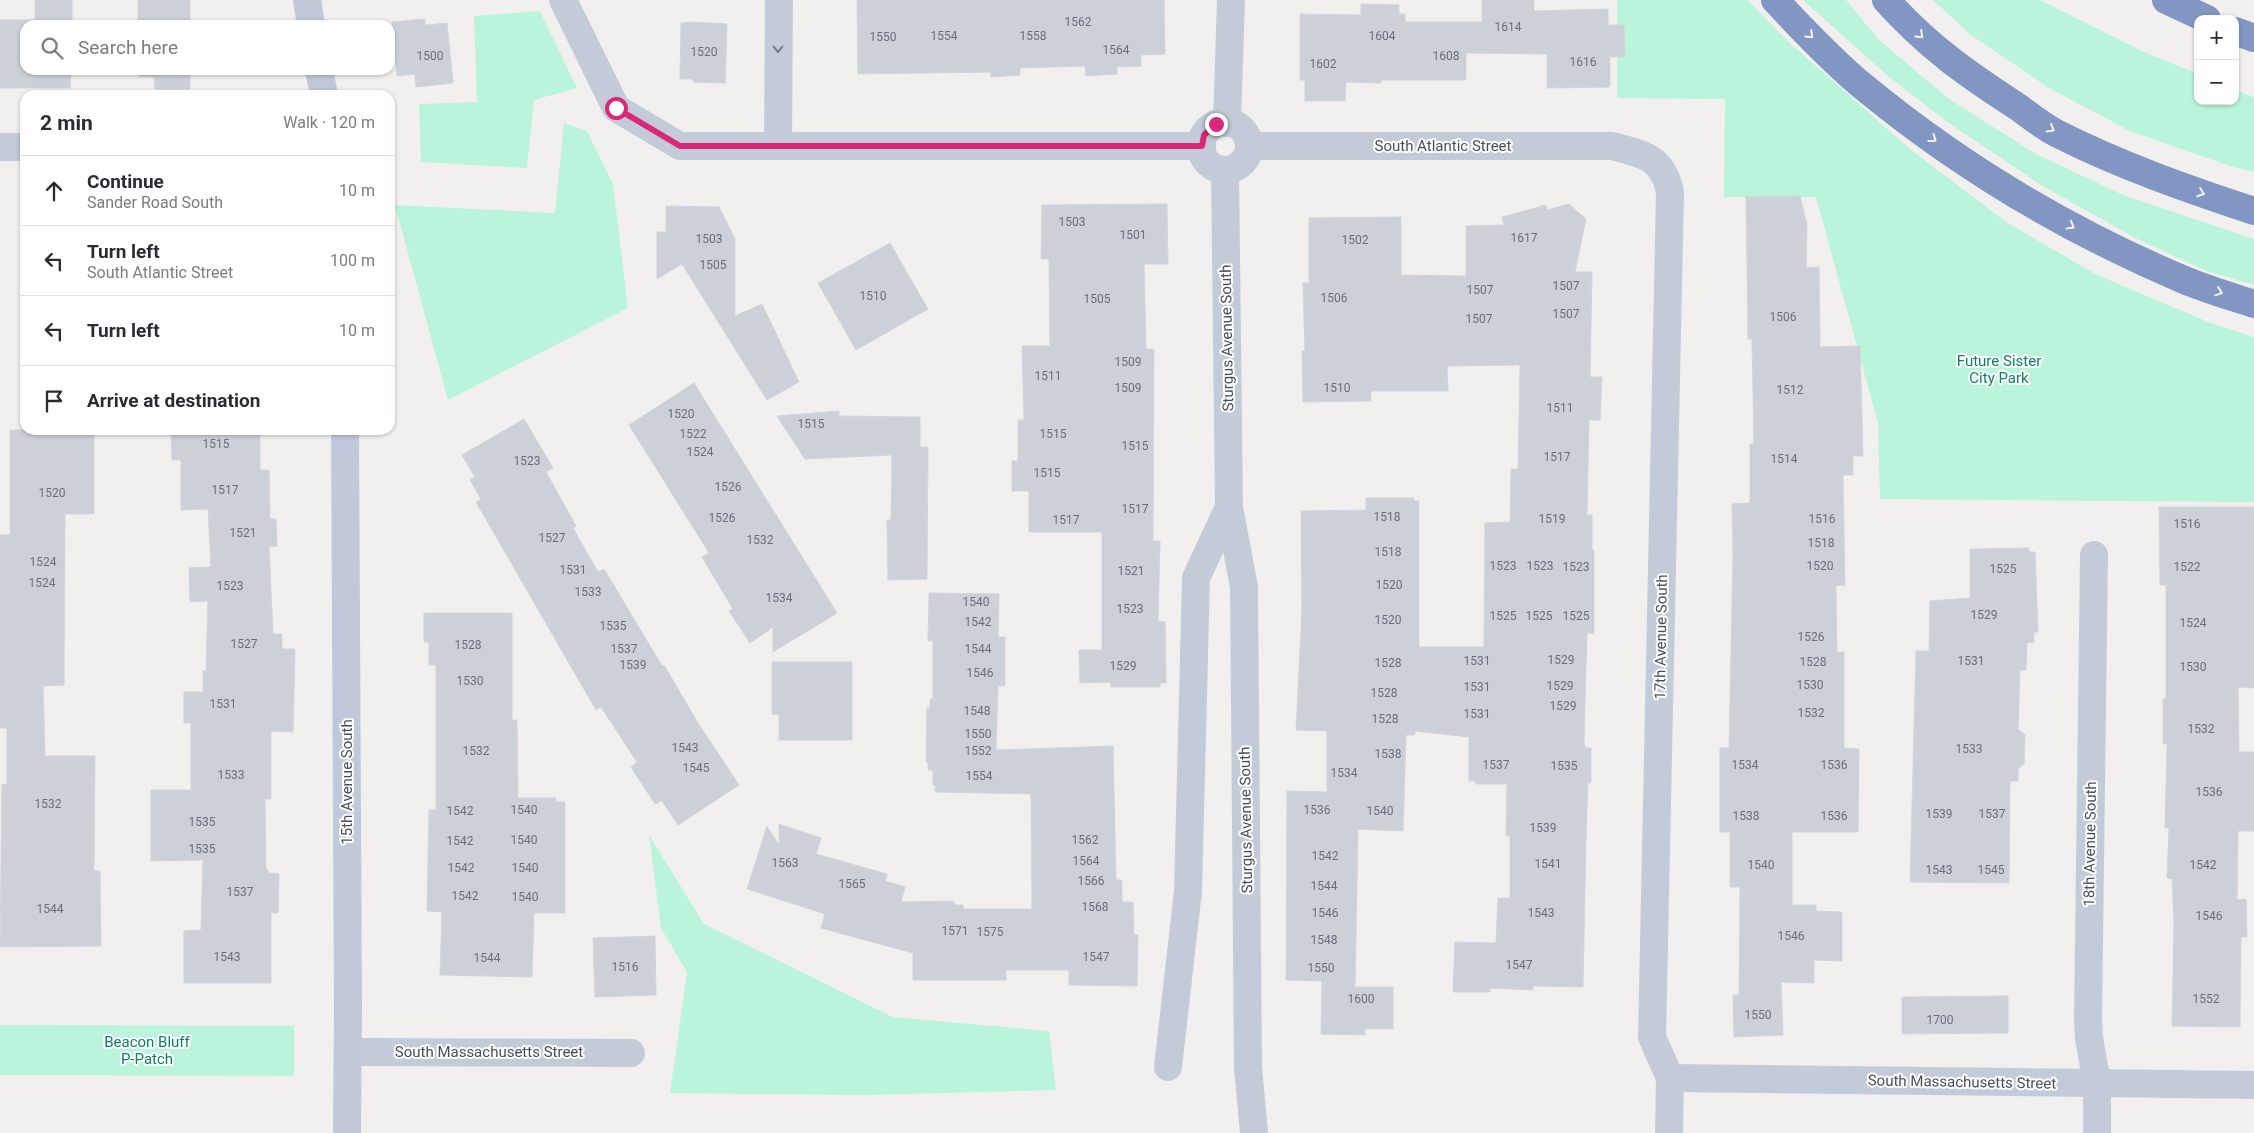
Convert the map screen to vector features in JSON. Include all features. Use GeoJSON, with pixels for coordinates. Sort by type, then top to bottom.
{"type":"FeatureCollection","features":[{"type":"Feature","properties":{"kind":"highway"},"geometry":{"type":"LineString","coordinates":[[1775,0],[1864,87],[1938,143],[2017,195],[2098,241],[2184,280],[2254,304]]}},
{"type":"Feature","properties":{"kind":"highway"},"geometry":{"type":"LineString","coordinates":[[1886,0],[1902,19],[1942,56],[1979,83],[2054,132],[2160,177],[2254,211]]}},
{"type":"Feature","properties":{"kind":"highway"},"geometry":{"type":"LineString","coordinates":[[2166,0],[2198,15]]}},
{"type":"Feature","properties":{"kind":"highway"},"geometry":{"type":"LineString","coordinates":[[2239,32],[2254,38]]}},
{"type":"Feature","properties":{"kind":"main road"},"geometry":{"type":"LineString","coordinates":[[307,0],[310,20]]}},
{"type":"Feature","properties":{"kind":"main road"},"geometry":{"type":"LineString","coordinates":[[320,75],[323,90]]}},
{"type":"Feature","properties":{"kind":"main road","name":"15th Avenue South"},"geometry":{"type":"LineString","coordinates":[[344,435],[347,1133]]}},
{"type":"Feature","properties":{"kind":"street"},"geometry":{"type":"LineString","coordinates":[[563,0],[616,108],[680,146],[1202,146]]}},
{"type":"Feature","properties":{"kind":"street"},"geometry":{"type":"LineString","coordinates":[[778,145],[779,0]]}},
{"type":"Feature","properties":{"kind":"street"},"geometry":{"type":"LineString","coordinates":[[1227,123],[1231,0]]}},
{"type":"Feature","properties":{"kind":"street"},"geometry":{"type":"LineString","coordinates":[[1227,123],[1238,126],[1244,131],[1249,146],[1245,159],[1240,164],[1225,170],[1210,164],[1205,158],[1202,146],[1204,135],[1210,128],[1216,124],[1227,123]]}},
{"type":"Feature","properties":{"kind":"street","name":"South Atlantic Street"},"geometry":{"type":"LineString","coordinates":[[1249,146],[1612,146],[1637,152]]}},
{"type":"Feature","properties":{"kind":"street"},"geometry":{"type":"LineString","coordinates":[[0,147],[20,147]]}},
{"type":"Feature","properties":{"kind":"street","name":"17th Avenue South"},"geometry":{"type":"LineString","coordinates":[[1637,152],[1654,160],[1667,176],[1670,192],[1652,1037],[1670,1078],[1669,1133]]}},
{"type":"Feature","properties":{"kind":"street","name":"Sturgus Avenue South"},"geometry":{"type":"LineString","coordinates":[[1225,170],[1229,507],[1244,588],[1248,1066],[1254,1133]]}},
{"type":"Feature","properties":{"kind":"street","name":"Sturgus Avenue South"},"geometry":{"type":"LineString","coordinates":[[1168,1066],[1188,891],[1196,578],[1229,507]]}},
{"type":"Feature","properties":{"kind":"street","name":"18th Avenue South"},"geometry":{"type":"LineString","coordinates":[[2094,554],[2088,1019],[2089,1038],[2097,1084],[2097,1133]]}},
{"type":"Feature","properties":{"kind":"street","name":"South Massachusetts Street"},"geometry":{"type":"LineString","coordinates":[[348,1052],[631,1053]]}},
{"type":"Feature","properties":{"kind":"street","name":"South Massachusetts Street"},"geometry":{"type":"LineString","coordinates":[[1670,1078],[2254,1085]]}},
{"type":"Feature","properties":{"kind":"green space","name":"Future Sister City Park"},"geometry":{"type":"Polygon","coordinates":[[[1617,0],[1747,0],[1792,45],[1910,149],[2006,222],[2097,275],[2213,324],[2254,337],[2254,502],[1880,499],[1878,423],[1816,197],[1724,197],[1725,99],[1617,98],[1617,0]]]}},
{"type":"Feature","properties":{"kind":"green space"},"geometry":{"type":"Polygon","coordinates":[[[1803,0],[1846,0],[1879,40],[1949,99],[2036,154],[2123,195],[2254,239],[2254,285],[2207,271],[2139,240],[2041,185],[1946,121],[1888,76],[1803,0]]]}},
{"type":"Feature","properties":{"kind":"green space"},"geometry":{"type":"Polygon","coordinates":[[[1933,0],[2040,0],[2144,52],[2194,72],[2194,105],[2239,105],[2239,91],[2254,97],[2254,172],[2230,166],[2130,131],[2049,88],[1971,35],[1933,0]]]}},
{"type":"Feature","properties":{"kind":"green space"},"geometry":{"type":"Polygon","coordinates":[[[540,11],[577,88],[534,100],[527,168],[421,162],[419,104],[477,102],[474,16],[540,11]]]}},
{"type":"Feature","properties":{"kind":"green space"},"geometry":{"type":"Polygon","coordinates":[[[564,123],[587,131],[613,184],[628,308],[448,400],[395,205],[555,213],[564,123]]]}},
{"type":"Feature","properties":{"kind":"green space"},"geometry":{"type":"Polygon","coordinates":[[[649,835],[704,924],[893,1017],[1049,1031],[1056,1090],[863,1095],[670,1093],[687,972],[661,928],[649,835]]]}},
{"type":"Feature","properties":{"kind":"green space","name":"Beacon Bluff P-Patch"},"geometry":{"type":"Polygon","coordinates":[[[0,1025],[294,1026],[294,1076],[0,1075],[0,1025]]]}},
{"type":"Feature","properties":{"kind":"building"},"geometry":{"type":"Polygon","coordinates":[[[35,0],[72,0],[72,20],[35,20],[35,0]]]}},
{"type":"Feature","properties":{"kind":"building"},"geometry":{"type":"Polygon","coordinates":[[[138,0],[190,0],[190,20],[138,20],[138,0]]]}},
{"type":"Feature","properties":{"kind":"building"},"geometry":{"type":"Polygon","coordinates":[[[857,0],[1164,0],[1165,54],[1141,55],[1141,66],[1117,67],[1117,74],[1086,76],[1085,66],[1020,68],[1020,75],[991,77],[991,72],[858,74],[857,0]]]}},
{"type":"Feature","properties":{"kind":"building"},"geometry":{"type":"Polygon","coordinates":[[[1482,0],[1534,0],[1534,11],[1608,9],[1608,25],[1624,25],[1625,57],[1610,57],[1610,87],[1547,88],[1547,54],[1466,53],[1466,80],[1381,80],[1381,83],[1346,82],[1345,101],[1305,101],[1305,80],[1300,80],[1300,14],[1361,15],[1361,4],[1399,5],[1399,14],[1405,14],[1405,22],[1482,22],[1482,0]]]}},
{"type":"Feature","properties":{"kind":"building"},"geometry":{"type":"Polygon","coordinates":[[[425,19],[425,25],[447,23],[453,83],[416,87],[415,74],[397,76],[395,22],[425,19]]]}},
{"type":"Feature","properties":{"kind":"building"},"geometry":{"type":"Polygon","coordinates":[[[0,20],[20,20],[20,75],[71,75],[70,88],[0,88],[0,20]]]}},
{"type":"Feature","properties":{"kind":"building"},"geometry":{"type":"Polygon","coordinates":[[[681,23],[727,24],[725,83],[693,82],[693,79],[680,79],[681,23]]]}},
{"type":"Feature","properties":{"kind":"building"},"geometry":{"type":"Polygon","coordinates":[[[139,75],[190,75],[190,89],[155,89],[154,77],[139,77],[139,75]]]}},
{"type":"Feature","properties":{"kind":"building"},"geometry":{"type":"Polygon","coordinates":[[[1800,196],[1807,225],[1806,268],[1819,267],[1820,347],[1860,346],[1863,456],[1853,456],[1853,475],[1843,475],[1845,585],[1836,586],[1837,652],[1844,652],[1844,748],[1859,749],[1858,832],[1792,832],[1792,905],[1816,905],[1816,911],[1842,912],[1842,961],[1814,960],[1814,983],[1781,982],[1783,1035],[1734,1037],[1733,995],[1739,995],[1740,887],[1730,887],[1730,832],[1720,832],[1720,748],[1729,748],[1733,555],[1732,504],[1750,503],[1750,444],[1754,444],[1752,339],[1748,339],[1746,197],[1800,196]]]}},
{"type":"Feature","properties":{"kind":"building"},"geometry":{"type":"Polygon","coordinates":[[[1167,204],[1168,264],[1144,264],[1146,349],[1154,349],[1153,541],[1160,541],[1158,621],[1165,622],[1166,683],[1160,683],[1160,687],[1111,687],[1111,682],[1080,683],[1079,650],[1102,650],[1102,532],[1029,532],[1029,491],[1012,491],[1012,461],[1018,461],[1018,420],[1024,420],[1022,346],[1050,346],[1049,259],[1041,259],[1042,205],[1167,204]]]}},
{"type":"Feature","properties":{"kind":"building"},"geometry":{"type":"Polygon","coordinates":[[[1569,204],[1586,219],[1575,272],[1592,272],[1590,377],[1602,377],[1600,420],[1589,420],[1587,515],[1592,515],[1594,634],[1587,633],[1584,744],[1586,748],[1591,748],[1591,783],[1588,783],[1583,987],[1533,986],[1533,990],[1490,988],[1490,992],[1453,992],[1455,942],[1496,943],[1498,898],[1510,898],[1510,836],[1506,836],[1507,784],[1475,784],[1475,781],[1469,781],[1469,737],[1415,731],[1415,735],[1406,735],[1403,831],[1358,829],[1355,987],[1393,987],[1393,1029],[1365,1029],[1365,1035],[1321,1034],[1322,981],[1286,980],[1287,791],[1327,792],[1327,731],[1296,730],[1302,610],[1301,511],[1366,510],[1366,498],[1414,498],[1414,501],[1419,501],[1419,647],[1484,647],[1485,523],[1510,522],[1511,469],[1518,469],[1520,365],[1447,366],[1448,391],[1371,391],[1371,401],[1303,402],[1302,351],[1305,351],[1303,283],[1309,283],[1309,218],[1401,217],[1401,275],[1466,276],[1466,226],[1504,225],[1502,217],[1546,205],[1547,210],[1569,204]]]}},
{"type":"Feature","properties":{"kind":"building"},"geometry":{"type":"Polygon","coordinates":[[[666,206],[719,207],[735,239],[735,316],[762,304],[799,382],[767,400],[682,264],[657,279],[657,232],[666,232],[666,206]]]}},
{"type":"Feature","properties":{"kind":"building"},"geometry":{"type":"Polygon","coordinates":[[[890,243],[928,309],[856,350],[818,283],[890,243]]]}},
{"type":"Feature","properties":{"kind":"building"},"geometry":{"type":"Polygon","coordinates":[[[694,383],[837,613],[773,652],[773,627],[750,643],[729,611],[733,609],[702,557],[709,553],[629,425],[694,383]]]}},
{"type":"Feature","properties":{"kind":"building"},"geometry":{"type":"Polygon","coordinates":[[[839,411],[839,416],[920,417],[920,447],[928,447],[927,579],[888,580],[887,520],[891,520],[892,455],[805,459],[777,416],[839,411]]]}},
{"type":"Feature","properties":{"kind":"building"},"geometry":{"type":"Polygon","coordinates":[[[524,419],[553,468],[546,472],[576,526],[573,528],[598,572],[604,569],[662,666],[664,665],[698,723],[739,785],[678,825],[662,801],[655,804],[631,767],[637,762],[601,707],[596,710],[476,502],[481,499],[470,480],[475,477],[462,455],[524,419]]]}},
{"type":"Feature","properties":{"kind":"building"},"geometry":{"type":"Polygon","coordinates":[[[10,430],[20,430],[20,435],[94,435],[94,514],[65,514],[64,685],[43,686],[45,756],[95,756],[94,871],[100,871],[101,946],[0,947],[2,784],[7,785],[7,728],[0,728],[0,535],[10,535],[10,430]]]}},
{"type":"Feature","properties":{"kind":"building"},"geometry":{"type":"Polygon","coordinates":[[[171,435],[260,435],[260,470],[269,470],[270,519],[276,519],[277,546],[269,547],[273,634],[282,634],[282,649],[295,649],[293,732],[271,731],[271,799],[265,799],[266,869],[268,873],[279,874],[278,913],[271,913],[271,983],[184,983],[184,931],[201,930],[203,860],[151,861],[151,790],[191,790],[191,723],[184,723],[184,692],[203,692],[203,671],[206,671],[208,601],[190,602],[189,568],[211,567],[208,509],[181,510],[181,460],[172,460],[171,435]]]}},
{"type":"Feature","properties":{"kind":"building"},"geometry":{"type":"Polygon","coordinates":[[[2159,507],[2254,507],[2254,688],[2238,687],[2239,752],[2254,752],[2254,831],[2238,831],[2237,900],[2246,899],[2247,937],[2241,937],[2240,1027],[2172,1026],[2174,922],[2172,879],[2167,878],[2169,828],[2165,828],[2167,744],[2163,744],[2163,699],[2166,699],[2166,585],[2160,585],[2159,507]]]}},
{"type":"Feature","properties":{"kind":"building"},"geometry":{"type":"Polygon","coordinates":[[[2029,548],[2029,552],[2035,552],[2038,632],[2034,632],[2034,643],[2027,642],[2026,670],[2020,670],[2018,729],[2025,735],[2024,764],[2018,769],[2018,781],[2010,781],[2009,883],[1910,882],[1916,651],[1929,651],[1930,601],[1970,598],[1970,549],[2029,548]]]}},
{"type":"Feature","properties":{"kind":"building"},"geometry":{"type":"Polygon","coordinates":[[[929,593],[999,594],[998,637],[1005,637],[1005,686],[998,686],[996,750],[1113,746],[1116,880],[1122,880],[1122,902],[1133,902],[1134,935],[1138,935],[1137,986],[1069,985],[1069,970],[1006,970],[1006,980],[913,980],[913,953],[821,928],[825,914],[747,889],[767,826],[779,845],[779,824],[821,838],[816,854],[887,874],[885,881],[905,887],[901,902],[954,901],[954,905],[963,905],[963,909],[1032,909],[1031,794],[935,792],[936,786],[933,785],[933,770],[928,770],[928,762],[926,762],[927,708],[930,708],[930,699],[933,699],[933,641],[928,641],[929,593]]]}},
{"type":"Feature","properties":{"kind":"building"},"geometry":{"type":"Polygon","coordinates":[[[424,613],[512,613],[512,720],[517,720],[518,798],[556,798],[556,802],[565,802],[565,913],[534,913],[532,977],[440,975],[442,912],[427,911],[429,810],[436,810],[436,665],[429,665],[429,642],[424,642],[424,613]]]}},
{"type":"Feature","properties":{"kind":"building"},"geometry":{"type":"Polygon","coordinates":[[[772,662],[852,662],[852,740],[779,740],[779,715],[772,714],[772,662]]]}},
{"type":"Feature","properties":{"kind":"building"},"geometry":{"type":"Polygon","coordinates":[[[655,936],[656,995],[595,997],[593,938],[655,936]]]}},
{"type":"Feature","properties":{"kind":"building"},"geometry":{"type":"Polygon","coordinates":[[[2008,996],[2008,1033],[1902,1034],[1902,997],[2008,996]]]}},
{"type":"Feature","properties":{"kind":"route"},"geometry":{"type":"LineString","coordinates":[[616,108],[680,146],[1202,146],[1204,135],[1216,124]]}}]}
